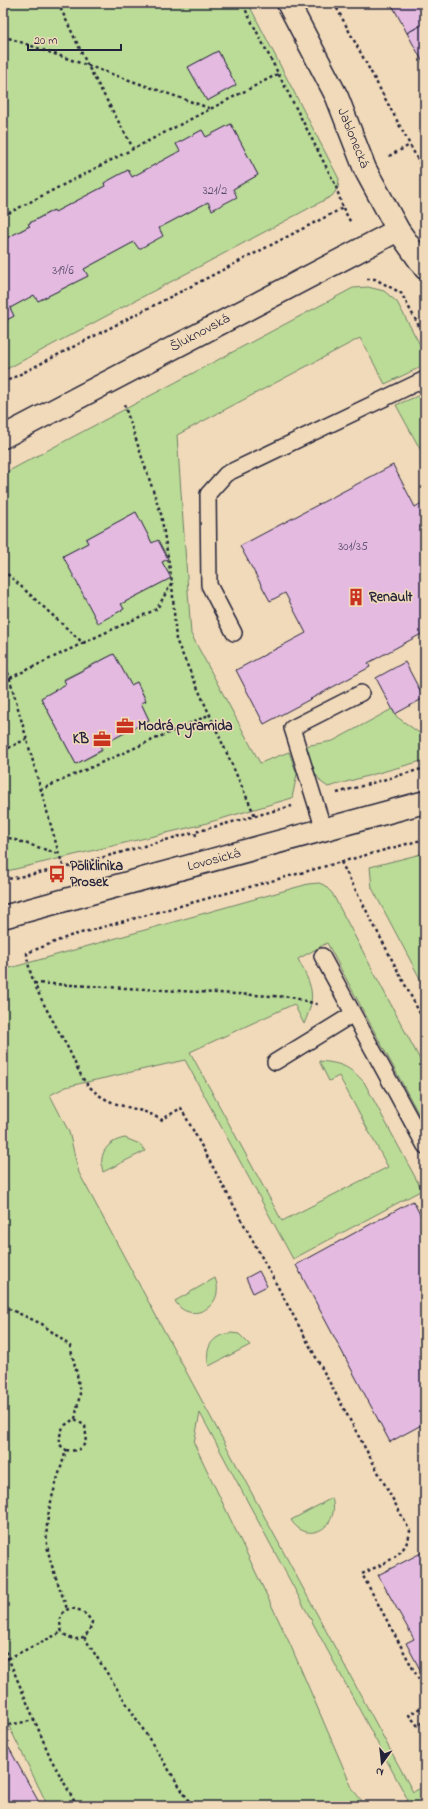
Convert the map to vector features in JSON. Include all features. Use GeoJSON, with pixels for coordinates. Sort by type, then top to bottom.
{"type":"FeatureCollection","features":[{"type":"Feature","properties":{"kind":"street","name":"Jablonecká"},"geometry":{"type":"LineString","coordinates":[[288,3],[337,97],[365,169],[398,230],[425,268]]}},
{"type":"Feature","properties":{"kind":"street","name":"Šluknovská"},"geometry":{"type":"LineString","coordinates":[[3,437],[398,230]]}},
{"type":"Feature","properties":{"kind":"street","name":"Lovosická"},"geometry":{"type":"LineString","coordinates":[[3,917],[425,802]]}},
{"type":"Feature","properties":{"kind":"lane"},"geometry":{"type":"LineString","coordinates":[[234,633],[209,585],[208,494],[226,474],[425,379]]}},
{"type":"Feature","properties":{"kind":"lane"},"geometry":{"type":"LineString","coordinates":[[324,830],[292,728],[362,693]]}},
{"type":"Feature","properties":{"kind":"lane"},"geometry":{"type":"LineString","coordinates":[[322,956],[425,1146]]}},
{"type":"Feature","properties":{"kind":"lane"},"geometry":{"type":"LineString","coordinates":[[275,1062],[353,1014]]}},
{"type":"Feature","properties":{"kind":"path"},"geometry":{"type":"LineString","coordinates":[[58,3],[88,66],[133,148]]}},
{"type":"Feature","properties":{"kind":"path"},"geometry":{"type":"LineString","coordinates":[[3,383],[343,208],[336,184],[242,3]]}},
{"type":"Feature","properties":{"kind":"path"},"geometry":{"type":"LineString","coordinates":[[334,3],[425,173]]}},
{"type":"Feature","properties":{"kind":"path"},"geometry":{"type":"LineString","coordinates":[[3,36],[213,109]]}},
{"type":"Feature","properties":{"kind":"path"},"geometry":{"type":"LineString","coordinates":[[3,216],[133,148],[213,109],[278,74]]}},
{"type":"Feature","properties":{"kind":"path"},"geometry":{"type":"LineString","coordinates":[[401,149],[410,145]]}},
{"type":"Feature","properties":{"kind":"path"},"geometry":{"type":"LineString","coordinates":[[360,279],[375,279],[402,293],[425,337]]}},
{"type":"Feature","properties":{"kind":"path"},"geometry":{"type":"LineString","coordinates":[[123,402],[161,514],[172,582],[176,640],[211,714],[255,816]]}},
{"type":"Feature","properties":{"kind":"path"},"geometry":{"type":"LineString","coordinates":[[3,570],[83,643]]}},
{"type":"Feature","properties":{"kind":"path"},"geometry":{"type":"LineString","coordinates":[[10,678],[157,609],[172,582]]}},
{"type":"Feature","properties":{"kind":"path"},"geometry":{"type":"LineString","coordinates":[[3,655],[40,790],[64,868]]}},
{"type":"Feature","properties":{"kind":"path"},"geometry":{"type":"LineString","coordinates":[[40,790],[211,714]]}},
{"type":"Feature","properties":{"kind":"path"},"geometry":{"type":"LineString","coordinates":[[3,751],[26,739]]}},
{"type":"Feature","properties":{"kind":"path"},"geometry":{"type":"LineString","coordinates":[[3,880],[64,868],[194,832]]}},
{"type":"Feature","properties":{"kind":"path"},"geometry":{"type":"LineString","coordinates":[[3,836],[59,854]]}},
{"type":"Feature","properties":{"kind":"path"},"geometry":{"type":"LineString","coordinates":[[425,839],[70,936],[27,953],[28,963],[34,983],[85,1082],[101,1097],[119,1105],[135,1108],[152,1114],[160,1120],[181,1108],[410,1531],[408,1542],[400,1554],[362,1574],[425,1692]]}},
{"type":"Feature","properties":{"kind":"path"},"geometry":{"type":"LineString","coordinates":[[341,862],[425,1023]]}},
{"type":"Feature","properties":{"kind":"path"},"geometry":{"type":"LineString","coordinates":[[34,983],[291,997],[353,1014]]}},
{"type":"Feature","properties":{"kind":"path"},"geometry":{"type":"LineString","coordinates":[[425,1195],[420,1198],[425,1208]]}},
{"type":"Feature","properties":{"kind":"path"},"geometry":{"type":"LineString","coordinates":[[3,1306],[42,1324],[70,1346],[80,1394],[75,1419]]}},
{"type":"Feature","properties":{"kind":"path"},"geometry":{"type":"LineString","coordinates":[[75,1419],[85,1426],[87,1438],[83,1447],[74,1451],[66,1450],[60,1445],[60,1434],[65,1424],[75,1419]]}},
{"type":"Feature","properties":{"kind":"path"},"geometry":{"type":"LineString","coordinates":[[66,1450],[48,1513],[47,1536],[51,1563],[67,1608]]}},
{"type":"Feature","properties":{"kind":"path"},"geometry":{"type":"LineString","coordinates":[[67,1608],[75,1608],[87,1613],[92,1622],[91,1630],[84,1637],[75,1640],[67,1637],[62,1632],[59,1624],[62,1614],[67,1608]]}},
{"type":"Feature","properties":{"kind":"path"},"geometry":{"type":"LineString","coordinates":[[3,1662],[62,1632]]}},
{"type":"Feature","properties":{"kind":"path"},"geometry":{"type":"LineString","coordinates":[[84,1637],[192,1806]]}},
{"type":"Feature","properties":{"kind":"path"},"geometry":{"type":"LineString","coordinates":[[3,1646],[51,1759],[77,1806]]}},
{"type":"Feature","properties":{"kind":"path"},"geometry":{"type":"LineString","coordinates":[[425,1705],[409,1715],[418,1726],[425,1721]]}},
{"type":"Feature","properties":{"kind":"path"},"geometry":{"type":"LineString","coordinates":[[3,1726],[35,1720]]}},
{"type":"Feature","properties":{"kind":"green space"},"geometry":{"type":"Polygon","coordinates":[[[3,3],[248,3],[339,179],[338,188],[332,196],[3,371],[3,322],[14,316],[10,308],[34,295],[38,301],[88,276],[84,269],[134,242],[137,246],[162,233],[159,228],[208,202],[212,210],[233,189],[258,175],[231,124],[206,137],[202,130],[176,144],[180,151],[132,177],[128,170],[104,183],[105,186],[55,212],[53,210],[29,223],[29,226],[3,240],[3,3]],[[218,51],[188,67],[207,101],[236,85],[218,51]]]}},
{"type":"Feature","properties":{"kind":"green space"},"geometry":{"type":"Polygon","coordinates":[[[368,287],[384,291],[397,302],[425,354],[425,365],[385,384],[360,338],[177,435],[191,634],[260,763],[289,752],[297,774],[292,798],[200,825],[3,872],[3,474],[353,288],[368,287]],[[136,512],[86,539],[88,543],[63,556],[124,609],[121,604],[171,578],[162,562],[167,559],[152,543],[136,512]],[[114,654],[64,679],[66,684],[41,698],[76,764],[102,751],[100,746],[149,720],[141,703],[146,700],[137,682],[131,685],[114,654]]]}},
{"type":"Feature","properties":{"kind":"green space"},"geometry":{"type":"Polygon","coordinates":[[[425,393],[425,458],[396,405],[425,393]]]}},
{"type":"Feature","properties":{"kind":"green space"},"geometry":{"type":"Polygon","coordinates":[[[392,709],[397,717],[425,737],[425,760],[328,787],[321,782],[315,773],[305,746],[333,741],[392,709]]]}},
{"type":"Feature","properties":{"kind":"green space"},"geometry":{"type":"Polygon","coordinates":[[[425,853],[425,988],[372,888],[370,867],[425,853]]]}},
{"type":"Feature","properties":{"kind":"green space"},"geometry":{"type":"Polygon","coordinates":[[[319,883],[324,885],[332,893],[425,1069],[425,1126],[327,943],[298,959],[307,977],[312,998],[304,1024],[294,1004],[190,1052],[282,1221],[388,1167],[339,1076],[329,1081],[319,1061],[344,1066],[354,1072],[364,1082],[422,1190],[293,1259],[185,1060],[66,1087],[50,1095],[69,1132],[79,1173],[413,1792],[425,1786],[425,1806],[400,1806],[408,1800],[200,1413],[194,1443],[290,1644],[353,1790],[366,1806],[48,1806],[3,1714],[3,970],[308,884],[319,883]]]}},
{"type":"Feature","properties":{"kind":"green space"},"geometry":{"type":"Polygon","coordinates":[[[125,1138],[140,1144],[145,1151],[103,1172],[102,1160],[105,1149],[113,1142],[125,1138]]]}},
{"type":"Feature","properties":{"kind":"green space"},"geometry":{"type":"Polygon","coordinates":[[[215,1278],[217,1288],[216,1297],[211,1305],[205,1310],[189,1312],[181,1308],[175,1301],[215,1278]]]}},
{"type":"Feature","properties":{"kind":"green space"},"geometry":{"type":"Polygon","coordinates":[[[231,1333],[239,1334],[250,1345],[209,1366],[208,1354],[211,1344],[219,1336],[231,1333]]]}},
{"type":"Feature","properties":{"kind":"green space"},"geometry":{"type":"Polygon","coordinates":[[[332,1498],[332,1517],[327,1525],[321,1530],[305,1532],[298,1528],[291,1520],[332,1498]]]}},
{"type":"Feature","properties":{"kind":"building"},"geometry":{"type":"Polygon","coordinates":[[[391,3],[425,3],[425,23],[407,33],[391,3]]]}},
{"type":"Feature","properties":{"kind":"building"},"geometry":{"type":"Polygon","coordinates":[[[425,23],[425,66],[407,33],[425,23]]]}},
{"type":"Feature","properties":{"kind":"building"},"geometry":{"type":"Polygon","coordinates":[[[218,51],[236,85],[207,101],[188,67],[218,51]]]}},
{"type":"Feature","properties":{"kind":"building"},"geometry":{"type":"Polygon","coordinates":[[[231,124],[258,175],[233,189],[237,197],[212,210],[208,202],[159,228],[163,236],[139,249],[134,242],[84,269],[88,276],[38,301],[34,295],[10,308],[14,316],[3,322],[3,240],[30,226],[28,224],[54,210],[55,212],[105,186],[104,183],[128,170],[132,177],[180,151],[176,144],[202,130],[206,137],[231,124]]]}},
{"type":"Feature","properties":{"kind":"building","name":"Renault"},"geometry":{"type":"Polygon","coordinates":[[[393,465],[415,507],[425,501],[425,632],[368,663],[370,667],[264,724],[236,670],[306,633],[285,593],[270,601],[240,546],[393,465]]]}},
{"type":"Feature","properties":{"kind":"building"},"geometry":{"type":"Polygon","coordinates":[[[136,512],[152,543],[158,540],[168,559],[162,562],[171,578],[121,604],[124,609],[98,623],[63,556],[88,543],[86,539],[136,512]]]}},
{"type":"Feature","properties":{"kind":"building"},"geometry":{"type":"Polygon","coordinates":[[[114,654],[131,685],[137,682],[146,701],[141,703],[149,720],[100,746],[102,750],[76,764],[41,698],[66,684],[64,680],[114,654]]]}},
{"type":"Feature","properties":{"kind":"building"},"geometry":{"type":"Polygon","coordinates":[[[405,662],[424,698],[395,714],[376,678],[405,662]]]}},
{"type":"Feature","properties":{"kind":"building"},"geometry":{"type":"Polygon","coordinates":[[[413,1201],[425,1224],[425,1423],[390,1442],[296,1265],[413,1201]]]}},
{"type":"Feature","properties":{"kind":"building"},"geometry":{"type":"Polygon","coordinates":[[[259,1271],[267,1286],[253,1293],[246,1278],[259,1271]]]}},
{"type":"Feature","properties":{"kind":"building"},"geometry":{"type":"Polygon","coordinates":[[[425,1551],[425,1679],[406,1643],[414,1639],[378,1575],[425,1551]]]}},
{"type":"Feature","properties":{"kind":"building"},"geometry":{"type":"Polygon","coordinates":[[[9,1748],[41,1806],[3,1806],[3,1751],[9,1748]]]}},
{"type":"Feature","properties":{"kind":"place","name":"Renault"},"geometry":{"type":"Point","coordinates":[356,597]}},
{"type":"Feature","properties":{"kind":"place","name":"Modrá pyramida"},"geometry":{"type":"Point","coordinates":[125,726]}},
{"type":"Feature","properties":{"kind":"place","name":"KB"},"geometry":{"type":"Point","coordinates":[102,739]}},
{"type":"Feature","properties":{"kind":"place","name":"Poliklinika Prosek"},"geometry":{"type":"Point","coordinates":[57,874]}}]}
